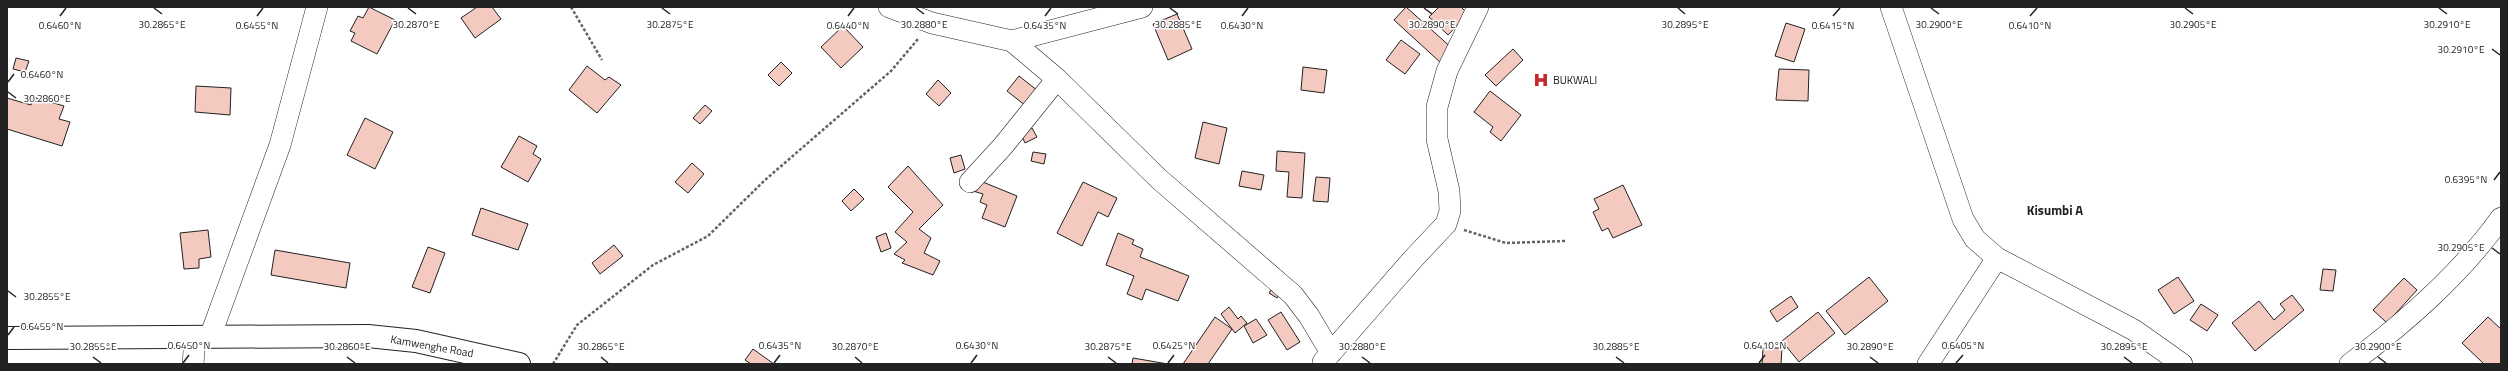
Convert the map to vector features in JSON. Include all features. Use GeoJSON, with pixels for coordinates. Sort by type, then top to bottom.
{"type":"FeatureCollection","features":[{"type":"Feature","properties":{"kind":"main road","name":"Kamwenghe Road"},"geometry":{"type":"LineString","coordinates":[[7,338],[368,336],[416,341],[519,364]]}},
{"type":"Feature","properties":{"kind":"street"},"geometry":{"type":"LineString","coordinates":[[193,364],[280,145],[317,7]]}},
{"type":"Feature","properties":{"kind":"street"},"geometry":{"type":"LineString","coordinates":[[889,7],[932,23],[1012,41],[1142,7]]}},
{"type":"Feature","properties":{"kind":"street"},"geometry":{"type":"LineString","coordinates":[[1012,41],[1057,79],[1159,179],[1293,295],[1309,316],[1326,359],[1413,259],[1446,224],[1450,211],[1449,191],[1437,139],[1437,107],[1447,71],[1478,7]]}},
{"type":"Feature","properties":{"kind":"street"},"geometry":{"type":"LineString","coordinates":[[1891,7],[1963,219],[1975,239],[1997,258],[2134,330],[2182,364]]}},
{"type":"Feature","properties":{"kind":"street"},"geometry":{"type":"LineString","coordinates":[[970,182],[1003,146],[1057,79]]}},
{"type":"Feature","properties":{"kind":"street"},"geometry":{"type":"LineString","coordinates":[[2350,364],[2418,309],[2481,246],[2501,218]]}},
{"type":"Feature","properties":{"kind":"street"},"geometry":{"type":"LineString","coordinates":[[1928,364],[1997,258]]}},
{"type":"Feature","properties":{"kind":"path"},"geometry":{"type":"LineString","coordinates":[[571,7],[602,60]]}},
{"type":"Feature","properties":{"kind":"path"},"geometry":{"type":"LineString","coordinates":[[553,364],[577,325],[653,265],[708,236],[765,180],[891,71],[932,23]]}},
{"type":"Feature","properties":{"kind":"path"},"geometry":{"type":"LineString","coordinates":[[1446,224],[1506,243],[1565,241]]}},
{"type":"Feature","properties":{"kind":"building"},"geometry":{"type":"Polygon","coordinates":[[[369,7],[395,20],[377,54],[351,41],[355,33],[350,31],[358,16],[363,18],[369,7]]]}},
{"type":"Feature","properties":{"kind":"building"},"geometry":{"type":"Polygon","coordinates":[[[477,7],[492,7],[501,19],[475,38],[461,18],[477,7]]]}},
{"type":"Feature","properties":{"kind":"building"},"geometry":{"type":"Polygon","coordinates":[[[1406,7],[1453,49],[1441,63],[1394,20],[1406,7]]]}},
{"type":"Feature","properties":{"kind":"building"},"geometry":{"type":"Polygon","coordinates":[[[1439,7],[1461,7],[1468,14],[1448,35],[1429,17],[1439,7]]]}},
{"type":"Feature","properties":{"kind":"building"},"geometry":{"type":"Polygon","coordinates":[[[1177,14],[1192,49],[1168,60],[1153,24],[1177,14]]]}},
{"type":"Feature","properties":{"kind":"building"},"geometry":{"type":"Polygon","coordinates":[[[1786,23],[1805,29],[1794,62],[1775,56],[1786,23]]]}},
{"type":"Feature","properties":{"kind":"building"},"geometry":{"type":"Polygon","coordinates":[[[843,26],[863,47],[841,68],[821,47],[843,26]]]}},
{"type":"Feature","properties":{"kind":"building"},"geometry":{"type":"Polygon","coordinates":[[[1401,40],[1420,54],[1405,74],[1386,60],[1401,40]]]}},
{"type":"Feature","properties":{"kind":"building"},"geometry":{"type":"Polygon","coordinates":[[[1513,49],[1523,60],[1496,86],[1485,75],[1513,49]]]}},
{"type":"Feature","properties":{"kind":"building"},"geometry":{"type":"Polygon","coordinates":[[[16,58],[29,61],[25,72],[13,69],[16,58]]]}},
{"type":"Feature","properties":{"kind":"building"},"geometry":{"type":"Polygon","coordinates":[[[781,62],[792,73],[779,86],[768,75],[781,62]]]}},
{"type":"Feature","properties":{"kind":"building"},"geometry":{"type":"Polygon","coordinates":[[[587,66],[605,80],[609,77],[621,85],[597,113],[569,90],[587,66]]]}},
{"type":"Feature","properties":{"kind":"building"},"geometry":{"type":"Polygon","coordinates":[[[1303,67],[1327,70],[1324,93],[1301,90],[1303,67]]]}},
{"type":"Feature","properties":{"kind":"building"},"geometry":{"type":"Polygon","coordinates":[[[1779,69],[1809,70],[1808,101],[1776,100],[1779,69]]]}},
{"type":"Feature","properties":{"kind":"building"},"geometry":{"type":"Polygon","coordinates":[[[1019,76],[1038,91],[1026,106],[1007,91],[1019,76]]]}},
{"type":"Feature","properties":{"kind":"building"},"geometry":{"type":"Polygon","coordinates":[[[938,80],[951,93],[939,106],[926,94],[938,80]]]}},
{"type":"Feature","properties":{"kind":"building"},"geometry":{"type":"Polygon","coordinates":[[[196,86],[231,88],[230,115],[195,112],[196,86]]]}},
{"type":"Feature","properties":{"kind":"building"},"geometry":{"type":"Polygon","coordinates":[[[1490,91],[1521,115],[1501,141],[1490,132],[1493,127],[1474,112],[1490,91]]]}},
{"type":"Feature","properties":{"kind":"building"},"geometry":{"type":"Polygon","coordinates":[[[33,97],[64,106],[59,119],[70,122],[62,146],[7,129],[7,98],[31,105],[33,97]]]}},
{"type":"Feature","properties":{"kind":"building"},"geometry":{"type":"Polygon","coordinates":[[[705,105],[712,111],[700,124],[693,118],[705,105]]]}},
{"type":"Feature","properties":{"kind":"building"},"geometry":{"type":"Polygon","coordinates":[[[365,118],[393,132],[375,169],[347,155],[365,118]]]}},
{"type":"Feature","properties":{"kind":"building"},"geometry":{"type":"Polygon","coordinates":[[[1203,122],[1227,128],[1219,164],[1195,158],[1203,122]]]}},
{"type":"Feature","properties":{"kind":"building"},"geometry":{"type":"Polygon","coordinates":[[[1032,128],[1037,137],[1025,143],[1021,134],[1032,128]]]}},
{"type":"Feature","properties":{"kind":"building"},"geometry":{"type":"Polygon","coordinates":[[[519,136],[537,146],[533,154],[541,159],[528,182],[501,167],[519,136]]]}},
{"type":"Feature","properties":{"kind":"building"},"geometry":{"type":"Polygon","coordinates":[[[1277,151],[1305,153],[1302,198],[1287,197],[1289,172],[1276,171],[1277,151]]]}},
{"type":"Feature","properties":{"kind":"building"},"geometry":{"type":"Polygon","coordinates":[[[1033,152],[1046,154],[1044,164],[1031,161],[1033,152]]]}},
{"type":"Feature","properties":{"kind":"building"},"geometry":{"type":"Polygon","coordinates":[[[961,155],[965,169],[954,173],[950,158],[961,155]]]}},
{"type":"Feature","properties":{"kind":"building"},"geometry":{"type":"Polygon","coordinates":[[[692,163],[704,174],[688,193],[675,182],[692,163]]]}},
{"type":"Feature","properties":{"kind":"building"},"geometry":{"type":"Polygon","coordinates":[[[908,166],[943,205],[919,229],[931,238],[924,253],[940,261],[933,275],[902,263],[905,260],[894,254],[907,242],[895,232],[913,212],[888,187],[908,166]]]}},
{"type":"Feature","properties":{"kind":"building"},"geometry":{"type":"Polygon","coordinates":[[[1242,171],[1264,175],[1261,190],[1239,186],[1242,171]]]}},
{"type":"Feature","properties":{"kind":"building"},"geometry":{"type":"Polygon","coordinates":[[[1316,177],[1330,178],[1328,202],[1313,201],[1316,177]]]}},
{"type":"Feature","properties":{"kind":"building"},"geometry":{"type":"Polygon","coordinates":[[[978,180],[1017,196],[1005,227],[982,218],[987,205],[980,202],[983,194],[973,191],[978,180]]]}},
{"type":"Feature","properties":{"kind":"building"},"geometry":{"type":"Polygon","coordinates":[[[1083,182],[1117,198],[1108,217],[1098,212],[1082,246],[1057,233],[1083,182]]]}},
{"type":"Feature","properties":{"kind":"building"},"geometry":{"type":"Polygon","coordinates":[[[1623,185],[1642,225],[1613,238],[1608,228],[1602,231],[1593,212],[1599,209],[1594,199],[1623,185]]]}},
{"type":"Feature","properties":{"kind":"building"},"geometry":{"type":"Polygon","coordinates":[[[854,189],[864,199],[851,211],[842,201],[854,189]]]}},
{"type":"Feature","properties":{"kind":"building"},"geometry":{"type":"Polygon","coordinates":[[[481,208],[528,224],[518,250],[472,235],[481,208]]]}},
{"type":"Feature","properties":{"kind":"building"},"geometry":{"type":"Polygon","coordinates":[[[208,230],[211,257],[199,259],[199,268],[184,269],[180,233],[208,230]]]}},
{"type":"Feature","properties":{"kind":"building"},"geometry":{"type":"Polygon","coordinates":[[[886,233],[891,248],[881,252],[876,237],[886,233]]]}},
{"type":"Feature","properties":{"kind":"building"},"geometry":{"type":"Polygon","coordinates":[[[1118,233],[1134,240],[1132,244],[1143,249],[1140,257],[1189,276],[1178,301],[1146,289],[1142,300],[1127,294],[1134,276],[1106,265],[1118,233]]]}},
{"type":"Feature","properties":{"kind":"building"},"geometry":{"type":"Polygon","coordinates":[[[614,245],[623,256],[600,274],[592,263],[614,245]]]}},
{"type":"Feature","properties":{"kind":"building"},"geometry":{"type":"Polygon","coordinates":[[[428,247],[445,253],[430,293],[412,287],[428,247]]]}},
{"type":"Feature","properties":{"kind":"building"},"geometry":{"type":"Polygon","coordinates":[[[275,250],[350,263],[346,288],[271,275],[275,250]]]}},
{"type":"Feature","properties":{"kind":"building"},"geometry":{"type":"Polygon","coordinates":[[[2323,269],[2336,270],[2333,291],[2320,290],[2323,269]]]}},
{"type":"Feature","properties":{"kind":"building"},"geometry":{"type":"Polygon","coordinates":[[[1869,277],[1888,301],[1845,335],[1826,311],[1869,277]]]}},
{"type":"Feature","properties":{"kind":"building"},"geometry":{"type":"Polygon","coordinates":[[[2178,277],[2194,301],[2174,314],[2158,290],[2178,277]]]}},
{"type":"Feature","properties":{"kind":"building"},"geometry":{"type":"Polygon","coordinates":[[[2404,278],[2417,290],[2387,323],[2373,310],[2404,278]]]}},
{"type":"Feature","properties":{"kind":"building"},"geometry":{"type":"Polygon","coordinates":[[[1282,289],[1277,298],[1269,293],[1271,290],[1282,289]]]}},
{"type":"Feature","properties":{"kind":"building"},"geometry":{"type":"Polygon","coordinates":[[[2292,295],[2304,310],[2255,351],[2232,323],[2259,301],[2274,320],[2285,310],[2280,304],[2292,295]]]}},
{"type":"Feature","properties":{"kind":"building"},"geometry":{"type":"Polygon","coordinates":[[[1791,296],[1798,307],[1777,322],[1770,311],[1791,296]]]}},
{"type":"Feature","properties":{"kind":"building"},"geometry":{"type":"Polygon","coordinates":[[[2201,304],[2218,315],[2207,331],[2190,320],[2201,304]]]}},
{"type":"Feature","properties":{"kind":"building"},"geometry":{"type":"Polygon","coordinates":[[[1229,307],[1238,319],[1241,316],[1247,323],[1235,333],[1221,314],[1229,307]]]}},
{"type":"Feature","properties":{"kind":"building"},"geometry":{"type":"Polygon","coordinates":[[[1281,312],[1300,342],[1287,350],[1268,320],[1281,312]]]}},
{"type":"Feature","properties":{"kind":"building"},"geometry":{"type":"Polygon","coordinates":[[[1818,312],[1835,333],[1799,362],[1782,341],[1818,312]]]}},
{"type":"Feature","properties":{"kind":"building"},"geometry":{"type":"Polygon","coordinates":[[[1215,317],[1232,329],[1208,364],[1183,364],[1215,317]]]}},
{"type":"Feature","properties":{"kind":"building"},"geometry":{"type":"Polygon","coordinates":[[[2488,317],[2501,329],[2501,364],[2484,364],[2462,343],[2488,317]]]}},
{"type":"Feature","properties":{"kind":"building"},"geometry":{"type":"Polygon","coordinates":[[[1256,319],[1267,335],[1253,343],[1244,326],[1256,319]]]}},
{"type":"Feature","properties":{"kind":"building"},"geometry":{"type":"Polygon","coordinates":[[[1763,348],[1782,348],[1781,364],[1762,364],[1763,348]]]}},
{"type":"Feature","properties":{"kind":"building"},"geometry":{"type":"Polygon","coordinates":[[[753,349],[774,364],[751,364],[745,360],[753,349]]]}},
{"type":"Feature","properties":{"kind":"building"},"geometry":{"type":"Polygon","coordinates":[[[1133,358],[1168,364],[1132,364],[1133,358]]]}},
{"type":"Feature","properties":{"kind":"place","name":"BUKWALI"},"geometry":{"type":"Point","coordinates":[1541,80]}},
{"type":"Feature","properties":{"kind":"district","name":"Kisumbi A"},"geometry":{"type":"Point","coordinates":[2055,210]}}]}
